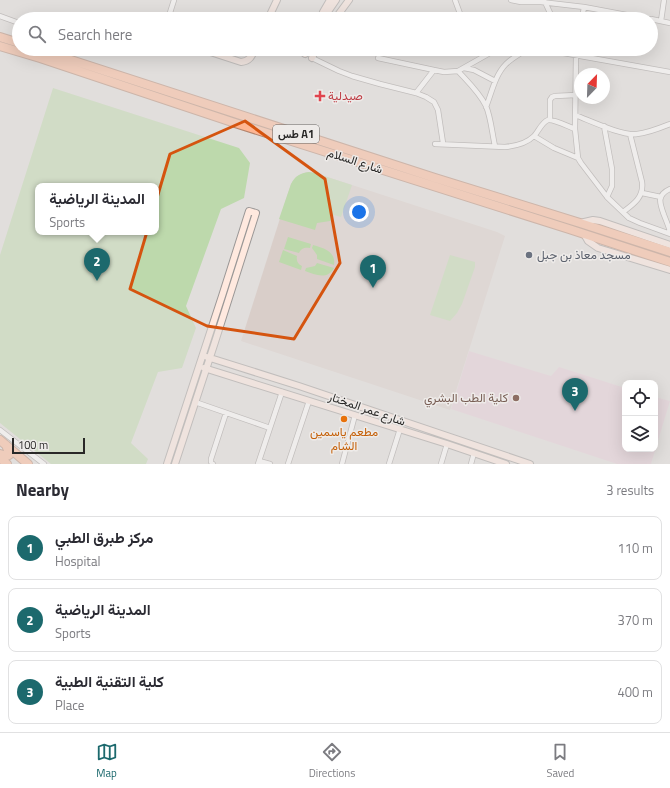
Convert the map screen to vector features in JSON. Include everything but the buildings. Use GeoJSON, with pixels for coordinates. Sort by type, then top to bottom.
{"type":"FeatureCollection","features":[{"type":"Feature","properties":{"kind":"highway"},"geometry":{"type":"LineString","coordinates":[[0,38],[12,41]]}},
{"type":"Feature","properties":{"kind":"highway","name":"طس A1"},"geometry":{"type":"LineString","coordinates":[[0,46],[12,48]]}},
{"type":"Feature","properties":{"kind":"highway","name":"شارع السلام"},"geometry":{"type":"LineString","coordinates":[[50,56],[235,123],[670,262]]}},
{"type":"Feature","properties":{"kind":"highway","name":"شارع السلام"},"geometry":{"type":"LineString","coordinates":[[52,56],[670,252]]}},
{"type":"Feature","properties":{"kind":"highway"},"geometry":{"type":"LineString","coordinates":[[0,454],[7,456],[9,455],[3,443]]}},
{"type":"Feature","properties":{"kind":"highway"},"geometry":{"type":"LineString","coordinates":[[3,443],[28,464]]}},
{"type":"Feature","properties":{"kind":"highway"},"geometry":{"type":"LineString","coordinates":[[0,458],[7,464]]}},
{"type":"Feature","properties":{"kind":"street"},"geometry":{"type":"LineString","coordinates":[[170,12],[174,0]]}},
{"type":"Feature","properties":{"kind":"street"},"geometry":{"type":"LineString","coordinates":[[271,12],[277,0]]}},
{"type":"Feature","properties":{"kind":"street"},"geometry":{"type":"LineString","coordinates":[[324,12],[330,0]]}},
{"type":"Feature","properties":{"kind":"street"},"geometry":{"type":"LineString","coordinates":[[329,12],[336,0]]}},
{"type":"Feature","properties":{"kind":"street"},"geometry":{"type":"LineString","coordinates":[[341,12],[350,0]]}},
{"type":"Feature","properties":{"kind":"street"},"geometry":{"type":"LineString","coordinates":[[456,0],[460,12]]}},
{"type":"Feature","properties":{"kind":"street"},"geometry":{"type":"LineString","coordinates":[[511,0],[521,2],[559,2],[611,12]]}},
{"type":"Feature","properties":{"kind":"street"},"geometry":{"type":"LineString","coordinates":[[661,21],[664,0]]}},
{"type":"Feature","properties":{"kind":"street"},"geometry":{"type":"LineString","coordinates":[[542,1],[549,12]]}},
{"type":"Feature","properties":{"kind":"street"},"geometry":{"type":"LineString","coordinates":[[583,12],[584,7]]}},
{"type":"Feature","properties":{"kind":"street"},"geometry":{"type":"LineString","coordinates":[[0,16],[12,20]]}},
{"type":"Feature","properties":{"kind":"street"},"geometry":{"type":"LineString","coordinates":[[658,21],[670,23]]}},
{"type":"Feature","properties":{"kind":"street"},"geometry":{"type":"LineString","coordinates":[[223,56],[242,62],[246,61],[251,56]]}},
{"type":"Feature","properties":{"kind":"street"},"geometry":{"type":"LineString","coordinates":[[378,58],[444,72],[458,71],[485,56]]}},
{"type":"Feature","properties":{"kind":"street"},"geometry":{"type":"LineString","coordinates":[[486,106],[495,81],[501,70],[506,63],[516,56]]}},
{"type":"Feature","properties":{"kind":"street"},"geometry":{"type":"LineString","coordinates":[[576,56],[576,68]]}},
{"type":"Feature","properties":{"kind":"street"},"geometry":{"type":"LineString","coordinates":[[582,56],[670,72]]}},
{"type":"Feature","properties":{"kind":"street"},"geometry":{"type":"LineString","coordinates":[[312,58],[352,76],[416,93],[430,99],[437,105],[443,143]]}},
{"type":"Feature","properties":{"kind":"street"},"geometry":{"type":"LineString","coordinates":[[464,68],[474,70],[495,81]]}},
{"type":"Feature","properties":{"kind":"street"},"geometry":{"type":"LineString","coordinates":[[416,93],[434,70]]}},
{"type":"Feature","properties":{"kind":"street"},"geometry":{"type":"LineString","coordinates":[[458,71],[486,106],[495,146]]}},
{"type":"Feature","properties":{"kind":"street"},"geometry":{"type":"LineString","coordinates":[[550,120],[550,100],[552,97],[574,95]]}},
{"type":"Feature","properties":{"kind":"street"},"geometry":{"type":"LineString","coordinates":[[576,104],[575,129],[578,158],[586,171],[607,196],[623,212],[636,222],[670,232]]}},
{"type":"Feature","properties":{"kind":"street"},"geometry":{"type":"LineString","coordinates":[[575,115],[630,134],[646,133],[670,124]]}},
{"type":"Feature","properties":{"kind":"street"},"geometry":{"type":"LineString","coordinates":[[435,144],[515,146],[525,143],[534,136],[544,122],[550,120],[575,129]]}},
{"type":"Feature","properties":{"kind":"street"},"geometry":{"type":"LineString","coordinates":[[604,126],[612,169],[612,186],[607,196]]}},
{"type":"Feature","properties":{"kind":"street"},"geometry":{"type":"LineString","coordinates":[[623,212],[640,197],[642,193],[642,182],[630,134]]}},
{"type":"Feature","properties":{"kind":"street"},"geometry":{"type":"LineString","coordinates":[[534,136],[554,148],[578,158]]}},
{"type":"Feature","properties":{"kind":"street"},"geometry":{"type":"LineString","coordinates":[[670,189],[664,192],[660,203],[670,232]]}},
{"type":"Feature","properties":{"kind":"street"},"geometry":{"type":"LineString","coordinates":[[642,193],[661,197]]}},
{"type":"Feature","properties":{"kind":"street"},"geometry":{"type":"LineString","coordinates":[[167,464],[225,289],[249,211],[256,213],[175,464]]}},
{"type":"Feature","properties":{"kind":"street"},"geometry":{"type":"LineString","coordinates":[[580,223],[593,220],[600,221],[670,244]]}},
{"type":"Feature","properties":{"kind":"street"},"geometry":{"type":"LineString","coordinates":[[584,234],[588,241],[598,248],[670,270]]}},
{"type":"Feature","properties":{"kind":"street","name":"شارع عمر المختار"},"geometry":{"type":"LineString","coordinates":[[203,356],[299,386],[530,464]]}},
{"type":"Feature","properties":{"kind":"street","name":"شارع عمر المختار"},"geometry":{"type":"LineString","coordinates":[[199,367],[400,429],[502,463]]}},
{"type":"Feature","properties":{"kind":"street"},"geometry":{"type":"LineString","coordinates":[[270,464],[258,462],[282,392]]}},
{"type":"Feature","properties":{"kind":"street"},"geometry":{"type":"LineString","coordinates":[[288,464],[309,401]]}},
{"type":"Feature","properties":{"kind":"street"},"geometry":{"type":"LineString","coordinates":[[195,402],[270,428]]}},
{"type":"Feature","properties":{"kind":"street"},"geometry":{"type":"LineString","coordinates":[[213,464],[211,459],[226,413]]}},
{"type":"Feature","properties":{"kind":"street"},"geometry":{"type":"LineString","coordinates":[[342,464],[355,415]]}},
{"type":"Feature","properties":{"kind":"street"},"geometry":{"type":"LineString","coordinates":[[389,464],[400,429]]}},
{"type":"Feature","properties":{"kind":"street"},"geometry":{"type":"LineString","coordinates":[[0,430],[44,464]]}},
{"type":"Feature","properties":{"kind":"street"},"geometry":{"type":"LineString","coordinates":[[440,464],[447,444]]}},
{"type":"Feature","properties":{"kind":"street"},"geometry":{"type":"LineString","coordinates":[[471,464],[474,453]]}},
{"type":"Feature","properties":{"kind":"highlighted area"},"geometry":{"type":"Polygon","coordinates":[[[245,121],[325,179],[340,263],[294,339],[207,326],[130,289],[170,154],[245,121]]]}},
{"type":"Feature","properties":{"kind":"shaded area"},"geometry":{"type":"Polygon","coordinates":[[[309,172],[497,232],[505,236],[450,410],[241,341],[291,184],[296,177],[309,172]]]}},
{"type":"Feature","properties":{"kind":"shaded area"},"geometry":{"type":"Polygon","coordinates":[[[469,351],[551,376],[559,367],[622,387],[622,452],[655,452],[651,464],[617,464],[451,409],[469,351]]]}},
{"type":"Feature","properties":{"kind":"shaded area"},"geometry":{"type":"Polygon","coordinates":[[[658,398],[670,401],[658,441],[658,398]]]}},
{"type":"Feature","properties":{"kind":"green space"},"geometry":{"type":"Polygon","coordinates":[[[53,88],[239,148],[250,163],[244,198],[221,209],[186,306],[196,328],[182,368],[158,372],[131,443],[148,459],[146,464],[51,464],[0,423],[0,255],[53,88]]]}},
{"type":"Feature","properties":{"kind":"green space"},"geometry":{"type":"Polygon","coordinates":[[[309,172],[352,185],[341,217],[334,215],[330,221],[317,223],[315,230],[279,219],[291,184],[298,175],[309,172]]]}},
{"type":"Feature","properties":{"kind":"green space"},"geometry":{"type":"Polygon","coordinates":[[[288,237],[311,244],[310,248],[303,248],[299,253],[284,249],[288,237]]]}},
{"type":"Feature","properties":{"kind":"green space"},"geometry":{"type":"Polygon","coordinates":[[[313,245],[325,249],[331,253],[334,260],[334,265],[317,259],[317,255],[312,248],[313,245]]]}},
{"type":"Feature","properties":{"kind":"green space"},"geometry":{"type":"Polygon","coordinates":[[[283,250],[297,256],[299,264],[302,266],[301,270],[279,262],[283,250]]]}},
{"type":"Feature","properties":{"kind":"green space"},"geometry":{"type":"Polygon","coordinates":[[[450,255],[475,262],[475,267],[462,304],[450,321],[430,315],[450,255]]]}},
{"type":"Feature","properties":{"kind":"green space"},"geometry":{"type":"Polygon","coordinates":[[[317,263],[334,268],[328,274],[321,276],[305,271],[306,268],[315,266],[317,263]]]}},
{"type":"Feature","properties":{"kind":"place","name":"صيدلية"},"geometry":{"type":"Point","coordinates":[320,96]}},
{"type":"Feature","properties":{"kind":"place","name":"مسجد معاذ بن جبل"},"geometry":{"type":"Point","coordinates":[529,255]}},
{"type":"Feature","properties":{"kind":"place","name":"المدينة الرياضية"},"geometry":{"type":"Point","coordinates":[97,281]}},
{"type":"Feature","properties":{"kind":"place","name":"مركز طبرق الطبي"},"geometry":{"type":"Point","coordinates":[373,288]}},
{"type":"Feature","properties":{"kind":"place","name":"كلية الطب البشري"},"geometry":{"type":"Point","coordinates":[516,398]}},
{"type":"Feature","properties":{"kind":"place","name":"كلية التقنية الطبية"},"geometry":{"type":"Point","coordinates":[575,411]}},
{"type":"Feature","properties":{"kind":"place","name":"مطعم ياسمين الشام"},"geometry":{"type":"Point","coordinates":[344,419]}}]}
